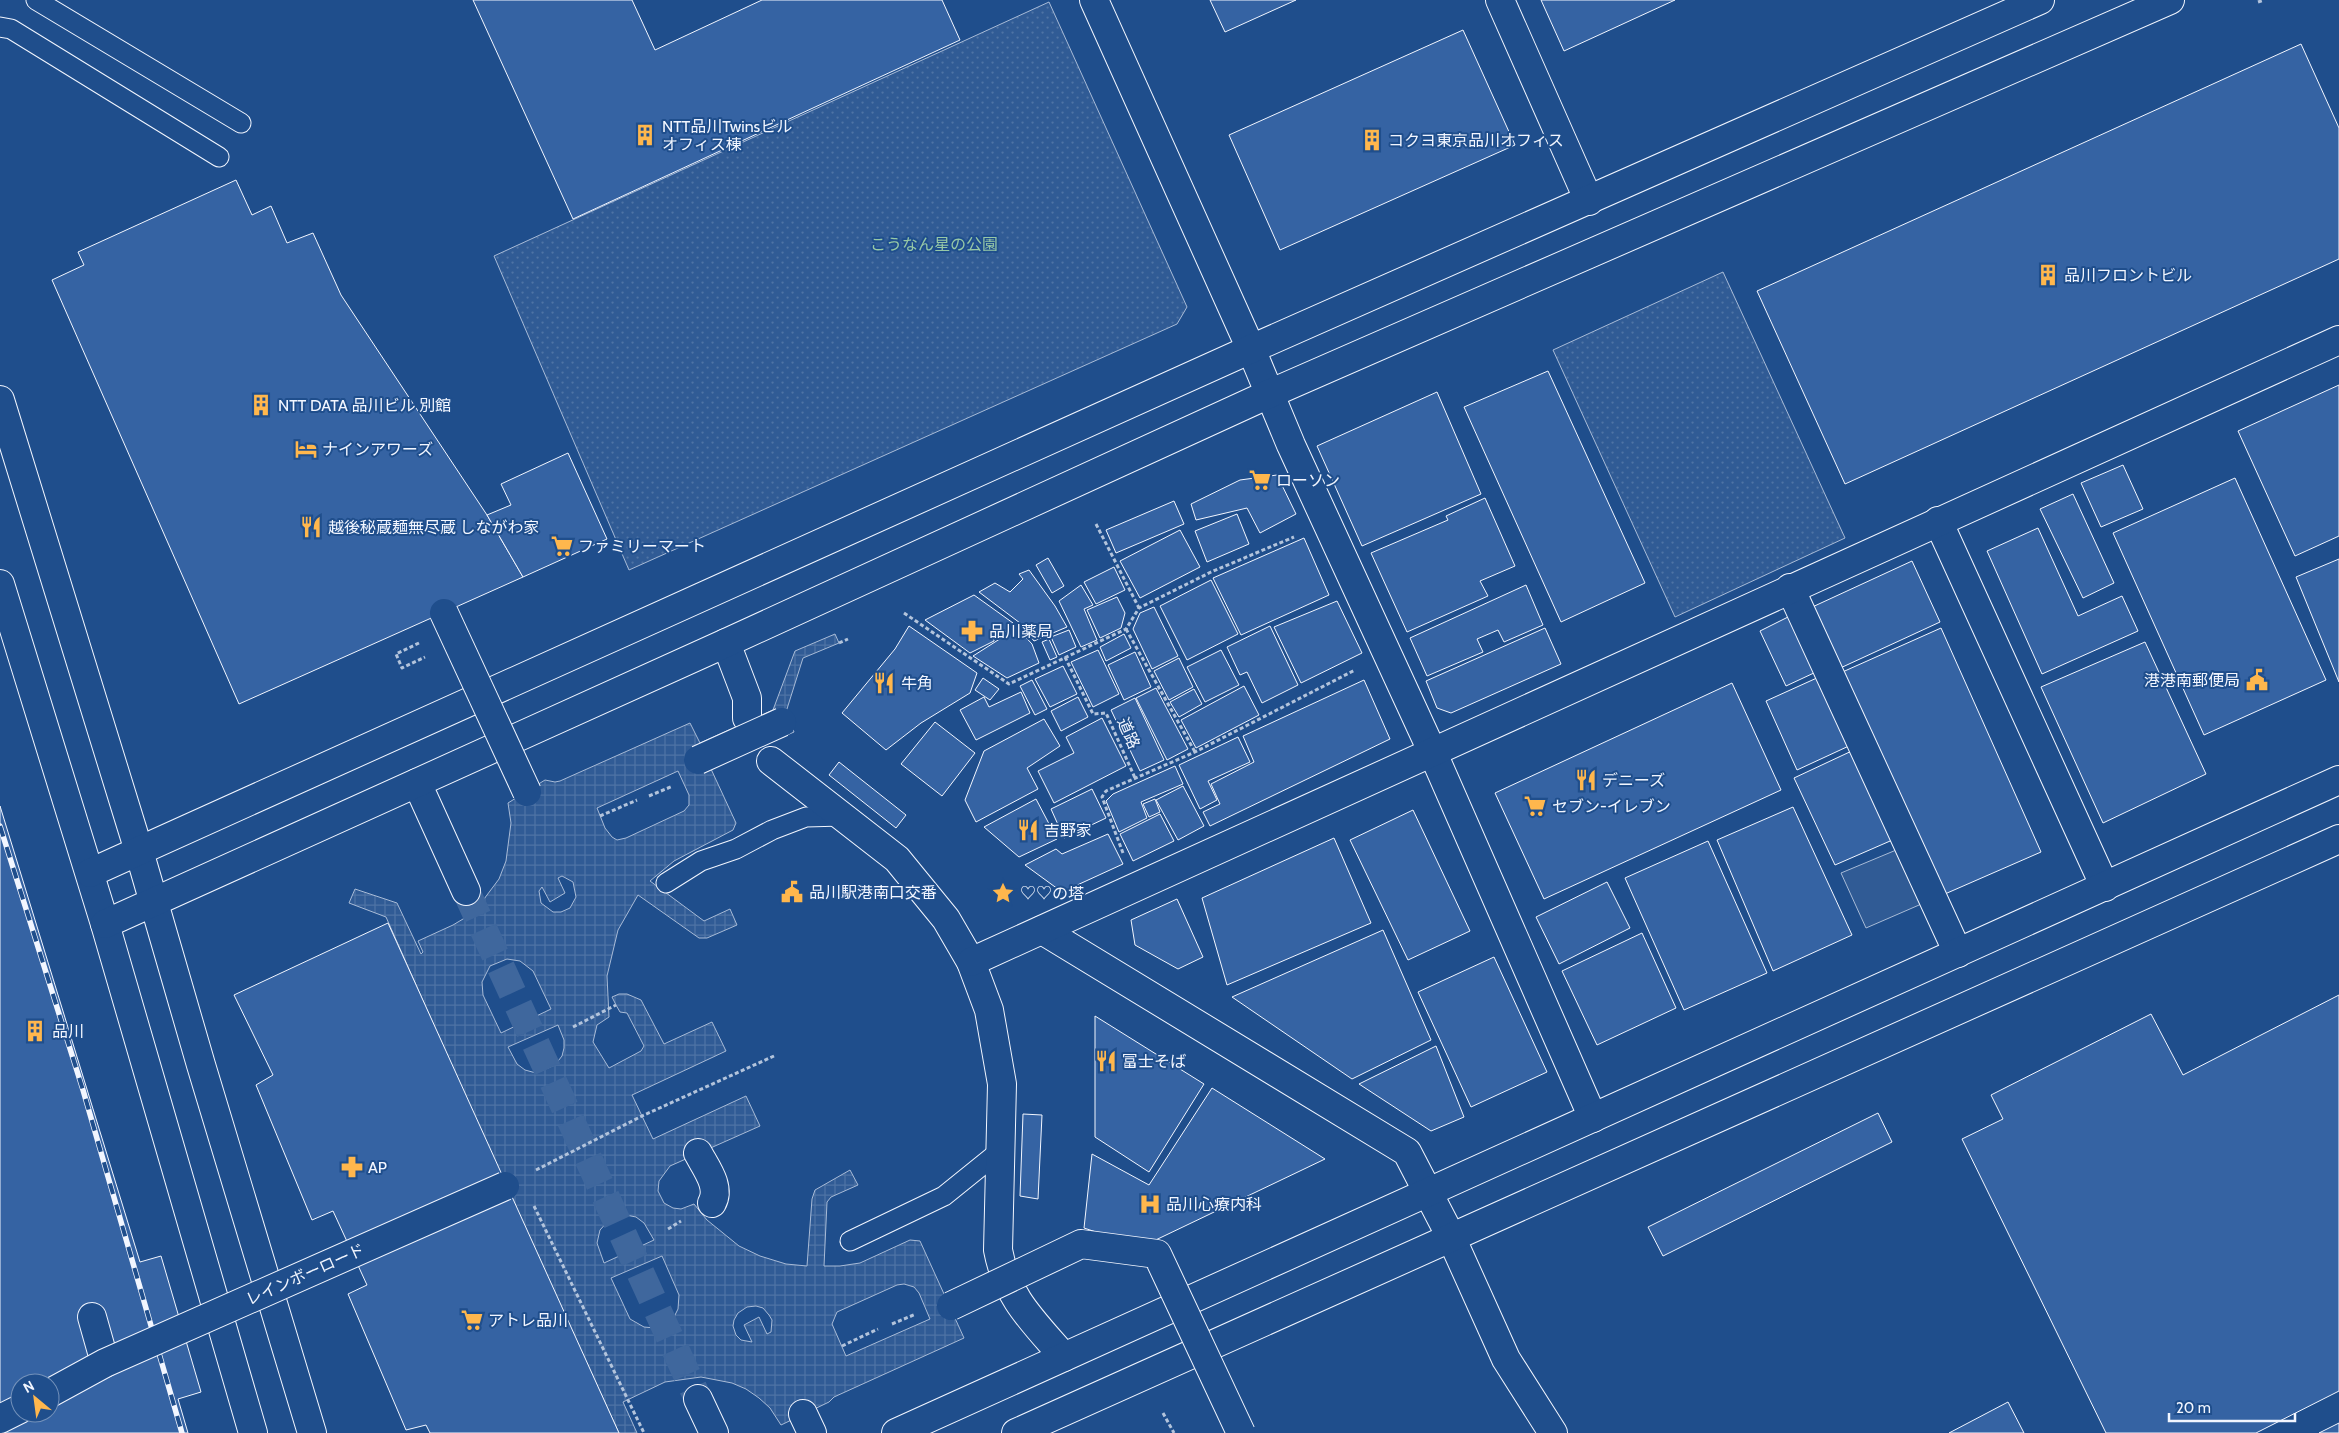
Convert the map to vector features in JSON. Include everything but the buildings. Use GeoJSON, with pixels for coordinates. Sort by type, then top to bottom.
{"type":"FeatureCollection","features":[{"type":"Feature","properties":{"kind":"street"},"geometry":{"type":"LineString","coordinates":[[1094,0],[1251,349],[1326,523],[1432,750],[1593,1118]]}},
{"type":"Feature","properties":{"kind":"street"},"geometry":{"type":"LineString","coordinates":[[1500,0],[1588,200]]}},
{"type":"Feature","properties":{"kind":"street"},"geometry":{"type":"LineString","coordinates":[[90,873],[1251,349],[2040,0]]}},
{"type":"Feature","properties":{"kind":"street"},"geometry":{"type":"LineString","coordinates":[[105,924],[726,643],[1269,394],[2170,0]]}},
{"type":"Feature","properties":{"kind":"street"},"geometry":{"type":"LineString","coordinates":[[970,962],[1432,750],[2339,340]]}},
{"type":"Feature","properties":{"kind":"street"},"geometry":{"type":"LineString","coordinates":[[0,400],[155,902],[201,1066],[312,1433]]}},
{"type":"Feature","properties":{"kind":"street"},"geometry":{"type":"LineString","coordinates":[[1938,521],[2105,887]]}},
{"type":"Feature","properties":{"kind":"street"},"geometry":{"type":"LineString","coordinates":[[0,584],[90,873],[253,1433]]}},
{"type":"Feature","properties":{"kind":"street"},"geometry":{"type":"LineString","coordinates":[[1790,588],[1958,953]]}},
{"type":"Feature","properties":{"kind":"street"},"geometry":{"type":"LineString","coordinates":[[448,620],[527,792]]}},
{"type":"Feature","properties":{"kind":"street"},"geometry":{"type":"LineString","coordinates":[[726,643],[747,698],[747,718]]}},
{"type":"Feature","properties":{"kind":"street"},"geometry":{"type":"LineString","coordinates":[[698,760],[782,722]]}},
{"type":"Feature","properties":{"kind":"street"},"geometry":{"type":"LineString","coordinates":[[771,761],[897,859],[946,919],[970,962],[989,1010],[1002,1084],[998,1250],[1003,1274],[1018,1303],[1064,1357]]}},
{"type":"Feature","properties":{"kind":"street"},"geometry":{"type":"LineString","coordinates":[[896,1433],[2339,780]]}},
{"type":"Feature","properties":{"kind":"street"},"geometry":{"type":"LineString","coordinates":[[417,783],[466,890]]}},
{"type":"Feature","properties":{"kind":"street"},"geometry":{"type":"LineString","coordinates":[[1016,1433],[2339,839]]}},
{"type":"Feature","properties":{"kind":"street"},"geometry":{"type":"LineString","coordinates":[[1042,930],[1407,1152],[1451,1237],[1506,1359],[1553,1433]]}},
{"type":"Feature","properties":{"kind":"street"},"geometry":{"type":"LineString","coordinates":[[698,1153],[715,1187],[716,1194],[712,1203]]}},
{"type":"Feature","properties":{"kind":"street","name":"レインボーロード"},"geometry":{"type":"LineString","coordinates":[[60,1388],[106,1363],[505,1186]]}},
{"type":"Feature","properties":{"kind":"street"},"geometry":{"type":"LineString","coordinates":[[950,1306],[1081,1244],[1157,1254],[1241,1433]]}},
{"type":"Feature","properties":{"kind":"street"},"geometry":{"type":"LineString","coordinates":[[92,1317],[106,1363]]}},
{"type":"Feature","properties":{"kind":"street"},"geometry":{"type":"LineString","coordinates":[[698,1399],[714,1433]]}},
{"type":"Feature","properties":{"kind":"lane"},"geometry":{"type":"LineString","coordinates":[[36,0],[240,123]]}},
{"type":"Feature","properties":{"kind":"lane"},"geometry":{"type":"LineString","coordinates":[[0,27],[11,29],[219,157]]}},
{"type":"Feature","properties":{"kind":"lane"},"geometry":{"type":"LineString","coordinates":[[666,883],[701,861],[736,849],[772,830],[806,817],[842,816]]}},
{"type":"Feature","properties":{"kind":"lane"},"geometry":{"type":"LineString","coordinates":[[850,1241],[944,1196],[1001,1150]]}},
{"type":"Feature","properties":{"kind":"path"},"geometry":{"type":"LineString","coordinates":[[2258,2],[2264,0]]}},
{"type":"Feature","properties":{"kind":"path"},"geometry":{"type":"LineString","coordinates":[[904,613],[1009,684],[1126,629],[1139,608],[1211,572],[1326,523]]}},
{"type":"Feature","properties":{"kind":"path"},"geometry":{"type":"LineString","coordinates":[[1096,524],[1139,608]]}},
{"type":"Feature","properties":{"kind":"path"},"geometry":{"type":"LineString","coordinates":[[432,654],[402,668],[396,654],[448,620]]}},
{"type":"Feature","properties":{"kind":"path"},"geometry":{"type":"LineString","coordinates":[[1126,629],[1195,752]]}},
{"type":"Feature","properties":{"kind":"path"},"geometry":{"type":"LineString","coordinates":[[839,643],[848,639]]}},
{"type":"Feature","properties":{"kind":"path"},"geometry":{"type":"LineString","coordinates":[[1136,886],[1102,797],[1106,791],[1195,752],[1387,654]]}},
{"type":"Feature","properties":{"kind":"path","name":"道路"},"geometry":{"type":"LineString","coordinates":[[1065,658],[1093,714],[1106,713],[1135,778]]}},
{"type":"Feature","properties":{"kind":"path"},"geometry":{"type":"LineString","coordinates":[[649,796],[674,785]]}},
{"type":"Feature","properties":{"kind":"path"},"geometry":{"type":"LineString","coordinates":[[600,816],[637,800]]}},
{"type":"Feature","properties":{"kind":"path"},"geometry":{"type":"LineString","coordinates":[[573,1027],[616,1005]]}},
{"type":"Feature","properties":{"kind":"path"},"geometry":{"type":"LineString","coordinates":[[505,1186],[642,1116],[774,1056]]}},
{"type":"Feature","properties":{"kind":"path"},"geometry":{"type":"LineString","coordinates":[[531,1200],[644,1433]]}},
{"type":"Feature","properties":{"kind":"path"},"geometry":{"type":"LineString","coordinates":[[892,1324],[917,1313]]}},
{"type":"Feature","properties":{"kind":"path"},"geometry":{"type":"LineString","coordinates":[[842,1346],[878,1329]]}},
{"type":"Feature","properties":{"kind":"path"},"geometry":{"type":"LineString","coordinates":[[1163,1413],[1174,1433]]}},
{"type":"Feature","properties":{"kind":"shaded area"},"geometry":{"type":"Polygon","coordinates":[[[835,634],[839,643],[803,658],[786,712],[794,732],[711,769],[736,823],[733,830],[674,861],[650,881],[704,921],[730,909],[737,925],[707,938],[699,938],[638,895],[618,930],[607,976],[609,1017],[597,1025],[593,1042],[609,1068],[641,1051],[644,1046],[627,1013],[620,1012],[612,997],[619,994],[627,994],[641,1000],[664,1044],[712,1022],[726,1051],[632,1095],[653,1139],[746,1096],[760,1126],[670,1166],[659,1181],[658,1191],[664,1203],[673,1208],[681,1209],[694,1204],[707,1220],[739,1246],[760,1256],[786,1264],[807,1266],[812,1199],[815,1190],[850,1170],[858,1185],[831,1197],[827,1202],[824,1266],[860,1263],[910,1240],[920,1241],[964,1338],[834,1397],[829,1402],[781,1425],[770,1408],[759,1398],[746,1389],[732,1383],[701,1377],[665,1382],[623,1402],[637,1433],[619,1433],[505,1186],[386,917],[349,903],[355,889],[397,903],[421,954],[423,952],[418,941],[468,916],[478,907],[499,879],[506,861],[511,823],[508,803],[545,780],[560,781],[690,723],[700,743],[773,710],[795,651],[835,634]],[[678,771],[597,808],[605,828],[617,840],[626,838],[684,811],[689,805],[689,795],[678,771]],[[562,876],[558,878],[565,893],[550,902],[542,887],[539,891],[541,903],[553,912],[561,912],[570,908],[576,897],[573,882],[562,876]],[[507,959],[490,966],[482,982],[483,995],[501,1033],[551,1009],[533,971],[520,961],[507,959]],[[558,1025],[508,1047],[517,1064],[525,1070],[536,1073],[555,1065],[562,1056],[564,1048],[564,1040],[558,1025]],[[626,1215],[609,1220],[600,1230],[597,1243],[604,1263],[654,1240],[644,1223],[636,1217],[626,1215]],[[662,1256],[611,1278],[630,1319],[644,1327],[655,1328],[667,1324],[673,1319],[678,1309],[679,1295],[662,1256]],[[904,1284],[897,1285],[837,1312],[832,1324],[846,1356],[930,1319],[919,1293],[914,1287],[904,1284]],[[756,1306],[747,1307],[738,1313],[733,1326],[736,1335],[741,1340],[752,1342],[744,1325],[759,1317],[767,1334],[771,1332],[772,1320],[763,1308],[756,1306]]]}},
{"type":"Feature","properties":{"kind":"shaded area"},"geometry":{"type":"Polygon","coordinates":[[[1901,848],[1926,902],[1866,928],[1841,873],[1901,848]]]}},
{"type":"Feature","properties":{"kind":"green space","name":"こうなん星の公園"},"geometry":{"type":"Polygon","coordinates":[[[1049,2],[1187,307],[1177,324],[629,570],[494,256],[1049,2]]]}},
{"type":"Feature","properties":{"kind":"green space"},"geometry":{"type":"Polygon","coordinates":[[[1723,272],[1845,538],[1675,617],[1553,350],[1723,272]]]}},
{"type":"Feature","properties":{"kind":"tunnel"},"geometry":{"type":"LineString","coordinates":[[466,891],[698,1399]]}},
{"type":"Feature","properties":{"kind":"railway"},"geometry":{"type":"LineString","coordinates":[[0,826],[83,1090],[182,1433]]}},
{"type":"Feature","properties":{"kind":"place","name":"NTT品川Twinsビル オフィス棟"},"geometry":{"type":"Point","coordinates":[645,135]}},
{"type":"Feature","properties":{"kind":"place","name":"コクヨ東京品川オフィス"},"geometry":{"type":"Point","coordinates":[1372,140]}},
{"type":"Feature","properties":{"kind":"place","name":"品川フロントビル"},"geometry":{"type":"Point","coordinates":[2048,275]}},
{"type":"Feature","properties":{"kind":"place","name":"NTT DATA 品川ビル 別館"},"geometry":{"type":"Point","coordinates":[261,405]}},
{"type":"Feature","properties":{"kind":"place","name":"ナインアワーズ"},"geometry":{"type":"Point","coordinates":[306,449]}},
{"type":"Feature","properties":{"kind":"place","name":"ローソン"},"geometry":{"type":"Point","coordinates":[1260,480]}},
{"type":"Feature","properties":{"kind":"place","name":"越後秘蔵麺無尽蔵 しながわ家"},"geometry":{"type":"Point","coordinates":[311,527]}},
{"type":"Feature","properties":{"kind":"place","name":"ファミリーマート"},"geometry":{"type":"Point","coordinates":[562,546]}},
{"type":"Feature","properties":{"kind":"place","name":"品川薬局"},"geometry":{"type":"Point","coordinates":[972,631]}},
{"type":"Feature","properties":{"kind":"place","name":"港港南郵便局"},"geometry":{"type":"Point","coordinates":[2257,680]}},
{"type":"Feature","properties":{"kind":"place","name":"牛角"},"geometry":{"type":"Point","coordinates":[884,683]}},
{"type":"Feature","properties":{"kind":"place","name":"デニーズ"},"geometry":{"type":"Point","coordinates":[1586,780]}},
{"type":"Feature","properties":{"kind":"place","name":"セブン-イレブン"},"geometry":{"type":"Point","coordinates":[1535,806]}},
{"type":"Feature","properties":{"kind":"place","name":"吉野家"},"geometry":{"type":"Point","coordinates":[1028,830]}},
{"type":"Feature","properties":{"kind":"place","name":"品川駅港南口交番"},"geometry":{"type":"Point","coordinates":[792,892]}},
{"type":"Feature","properties":{"kind":"place","name":"♡♡の塔"},"geometry":{"type":"Point","coordinates":[1003,893]}},
{"type":"Feature","properties":{"kind":"place","name":"品川"},"geometry":{"type":"Point","coordinates":[35,1031]}},
{"type":"Feature","properties":{"kind":"place","name":"富士そば"},"geometry":{"type":"Point","coordinates":[1106,1061]}},
{"type":"Feature","properties":{"kind":"place","name":"AP"},"geometry":{"type":"Point","coordinates":[352,1167]}},
{"type":"Feature","properties":{"kind":"place","name":"品川心療内科"},"geometry":{"type":"Point","coordinates":[1150,1204]}},
{"type":"Feature","properties":{"kind":"place","name":"アトレ品川"},"geometry":{"type":"Point","coordinates":[472,1320]}}]}
